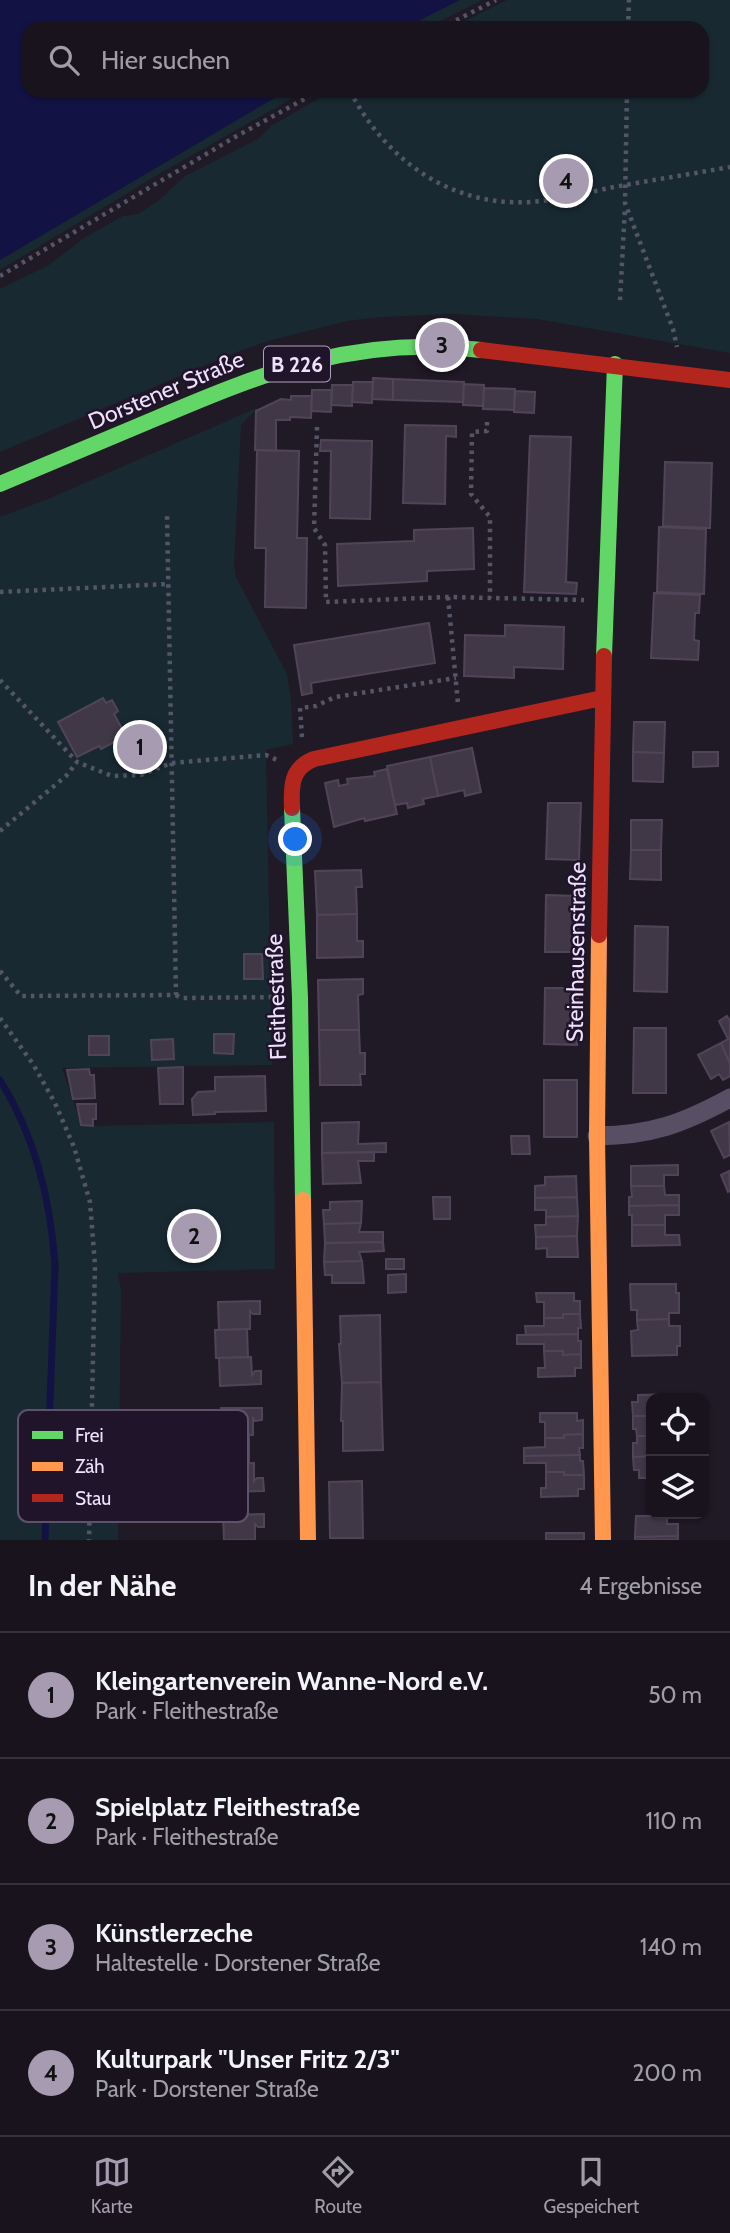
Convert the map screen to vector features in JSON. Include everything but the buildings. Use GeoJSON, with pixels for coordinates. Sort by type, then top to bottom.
{"type":"FeatureCollection","features":[{"type":"Feature","properties":{"kind":"street","name":"Dorstener Straße"},"geometry":{"type":"LineString","coordinates":[[0,484],[244,381],[285,367],[346,352],[397,345],[442,345],[730,380]]}},
{"type":"Feature","properties":{"kind":"street","name":"Steinhausenstraße"},"geometry":{"type":"LineString","coordinates":[[603,1540],[597,1136],[602,698],[615,364]]}},
{"type":"Feature","properties":{"kind":"street"},"geometry":{"type":"LineString","coordinates":[[301,765],[472,724],[602,698]]}},
{"type":"Feature","properties":{"kind":"street","name":"Fleithestraße"},"geometry":{"type":"LineString","coordinates":[[301,765],[291,787],[300,998],[308,1540]]}},
{"type":"Feature","properties":{"kind":"street"},"geometry":{"type":"LineString","coordinates":[[597,1136],[627,1136],[656,1131],[685,1121],[730,1098]]}},
{"type":"Feature","properties":{"kind":"path"},"geometry":{"type":"LineString","coordinates":[[455,21],[496,0]]}},
{"type":"Feature","properties":{"kind":"path"},"geometry":{"type":"LineString","coordinates":[[628,21],[629,0]]}},
{"type":"Feature","properties":{"kind":"path"},"geometry":{"type":"LineString","coordinates":[[0,276],[306,98]]}},
{"type":"Feature","properties":{"kind":"path"},"geometry":{"type":"LineString","coordinates":[[354,98],[384,140],[406,163],[437,183],[463,194],[495,202],[540,201],[730,167]]}},
{"type":"Feature","properties":{"kind":"path"},"geometry":{"type":"LineString","coordinates":[[621,300],[627,98]]}},
{"type":"Feature","properties":{"kind":"path"},"geometry":{"type":"LineString","coordinates":[[625,203],[673,329],[677,344],[676,372]]}},
{"type":"Feature","properties":{"kind":"path"},"geometry":{"type":"LineString","coordinates":[[487,422],[487,432],[472,432],[471,494],[490,517],[490,598]]}},
{"type":"Feature","properties":{"kind":"path"},"geometry":{"type":"LineString","coordinates":[[317,427],[314,528],[325,545],[326,602],[448,597],[606,601]]}},
{"type":"Feature","properties":{"kind":"path"},"geometry":{"type":"LineString","coordinates":[[167,515],[176,995]]}},
{"type":"Feature","properties":{"kind":"path"},"geometry":{"type":"LineString","coordinates":[[0,592],[168,584]]}},
{"type":"Feature","properties":{"kind":"path"},"geometry":{"type":"LineString","coordinates":[[448,597],[458,708],[472,724]]}},
{"type":"Feature","properties":{"kind":"path"},"geometry":{"type":"LineString","coordinates":[[0,680],[76,762],[112,776],[141,775],[171,764],[266,755],[301,765],[300,708],[316,706],[335,697],[456,678]]}},
{"type":"Feature","properties":{"kind":"path"},"geometry":{"type":"LineString","coordinates":[[0,831],[66,776],[76,762]]}},
{"type":"Feature","properties":{"kind":"path"},"geometry":{"type":"LineString","coordinates":[[0,971],[21,996],[176,995],[181,998],[300,998]]}},
{"type":"Feature","properties":{"kind":"path"},"geometry":{"type":"LineString","coordinates":[[0,1018],[33,1063],[55,1103],[74,1147],[90,1202],[95,1265],[92,1410]]}},
{"type":"Feature","properties":{"kind":"path"},"geometry":{"type":"LineString","coordinates":[[89,1522],[89,1540]]}},
{"type":"Feature","properties":{"kind":"shaded area"},"geometry":{"type":"Polygon","coordinates":[[[0,0],[460,0],[418,21],[21,21],[21,98],[274,98],[0,260],[0,0]]]}},
{"type":"Feature","properties":{"kind":"shaded area"},"geometry":{"type":"Polygon","coordinates":[[[460,0],[482,0],[440,21],[418,21],[460,0]]]}},
{"type":"Feature","properties":{"kind":"shaded area"},"geometry":{"type":"Polygon","coordinates":[[[507,0],[730,0],[730,353],[537,319],[453,314],[347,321],[268,341],[232,354],[0,452],[0,289],[49,265],[84,238],[123,216],[138,214],[158,201],[185,176],[258,139],[271,126],[320,98],[709,98],[709,21],[465,21],[507,0]]]}},
{"type":"Feature","properties":{"kind":"shaded area"},"geometry":{"type":"Polygon","coordinates":[[[274,98],[293,98],[159,174],[0,270],[0,260],[274,98]]]}},
{"type":"Feature","properties":{"kind":"shaded area"},"geometry":{"type":"Polygon","coordinates":[[[259,407],[241,425],[234,565],[236,577],[287,674],[291,700],[293,744],[266,750],[272,1065],[62,1068],[82,1126],[274,1122],[275,1269],[118,1273],[121,1291],[120,1410],[18,1410],[18,1522],[118,1522],[118,1540],[0,1540],[0,517],[48,499],[259,407]]]}},
{"type":"Feature","properties":{"kind":"waterway"},"geometry":{"type":"LineString","coordinates":[[0,1080],[32,1146],[50,1217],[55,1266],[50,1410]]}},
{"type":"Feature","properties":{"kind":"waterway"},"geometry":{"type":"LineString","coordinates":[[45,1540],[46,1522]]}},
{"type":"Feature","properties":{"kind":"traffic: fast"},"geometry":{"type":"LineString","coordinates":[[0,484],[237,385],[314,361],[394,348],[481,350]]}},
{"type":"Feature","properties":{"kind":"traffic: fast"},"geometry":{"type":"LineString","coordinates":[[604,656],[615,364]]}},
{"type":"Feature","properties":{"kind":"traffic: fast"},"geometry":{"type":"LineString","coordinates":[[292,808],[300,998],[303,1200]]}},
{"type":"Feature","properties":{"kind":"traffic: slow"},"geometry":{"type":"LineString","coordinates":[[599,935],[597,1136],[603,1540]]}},
{"type":"Feature","properties":{"kind":"traffic: slow"},"geometry":{"type":"LineString","coordinates":[[303,1200],[308,1540]]}},
{"type":"Feature","properties":{"kind":"traffic: jam"},"geometry":{"type":"LineString","coordinates":[[481,350],[730,380]]}},
{"type":"Feature","properties":{"kind":"traffic: jam"},"geometry":{"type":"LineString","coordinates":[[599,935],[604,656]]}},
{"type":"Feature","properties":{"kind":"traffic: jam"},"geometry":{"type":"LineString","coordinates":[[292,808],[294,779],[301,767],[314,759],[602,698]]}},
{"type":"Feature","properties":{"kind":"place","name":"Kulturpark \"Unser Fritz 2/3\""},"geometry":{"type":"Point","coordinates":[566,181]}},
{"type":"Feature","properties":{"kind":"place","name":"Künstlerzeche"},"geometry":{"type":"Point","coordinates":[442,345]}},
{"type":"Feature","properties":{"kind":"place","name":"Kleingartenverein Wanne-Nord e.V."},"geometry":{"type":"Point","coordinates":[140,747]}},
{"type":"Feature","properties":{"kind":"place","name":"Spielplatz Fleithestraße"},"geometry":{"type":"Point","coordinates":[194,1236]}}]}
